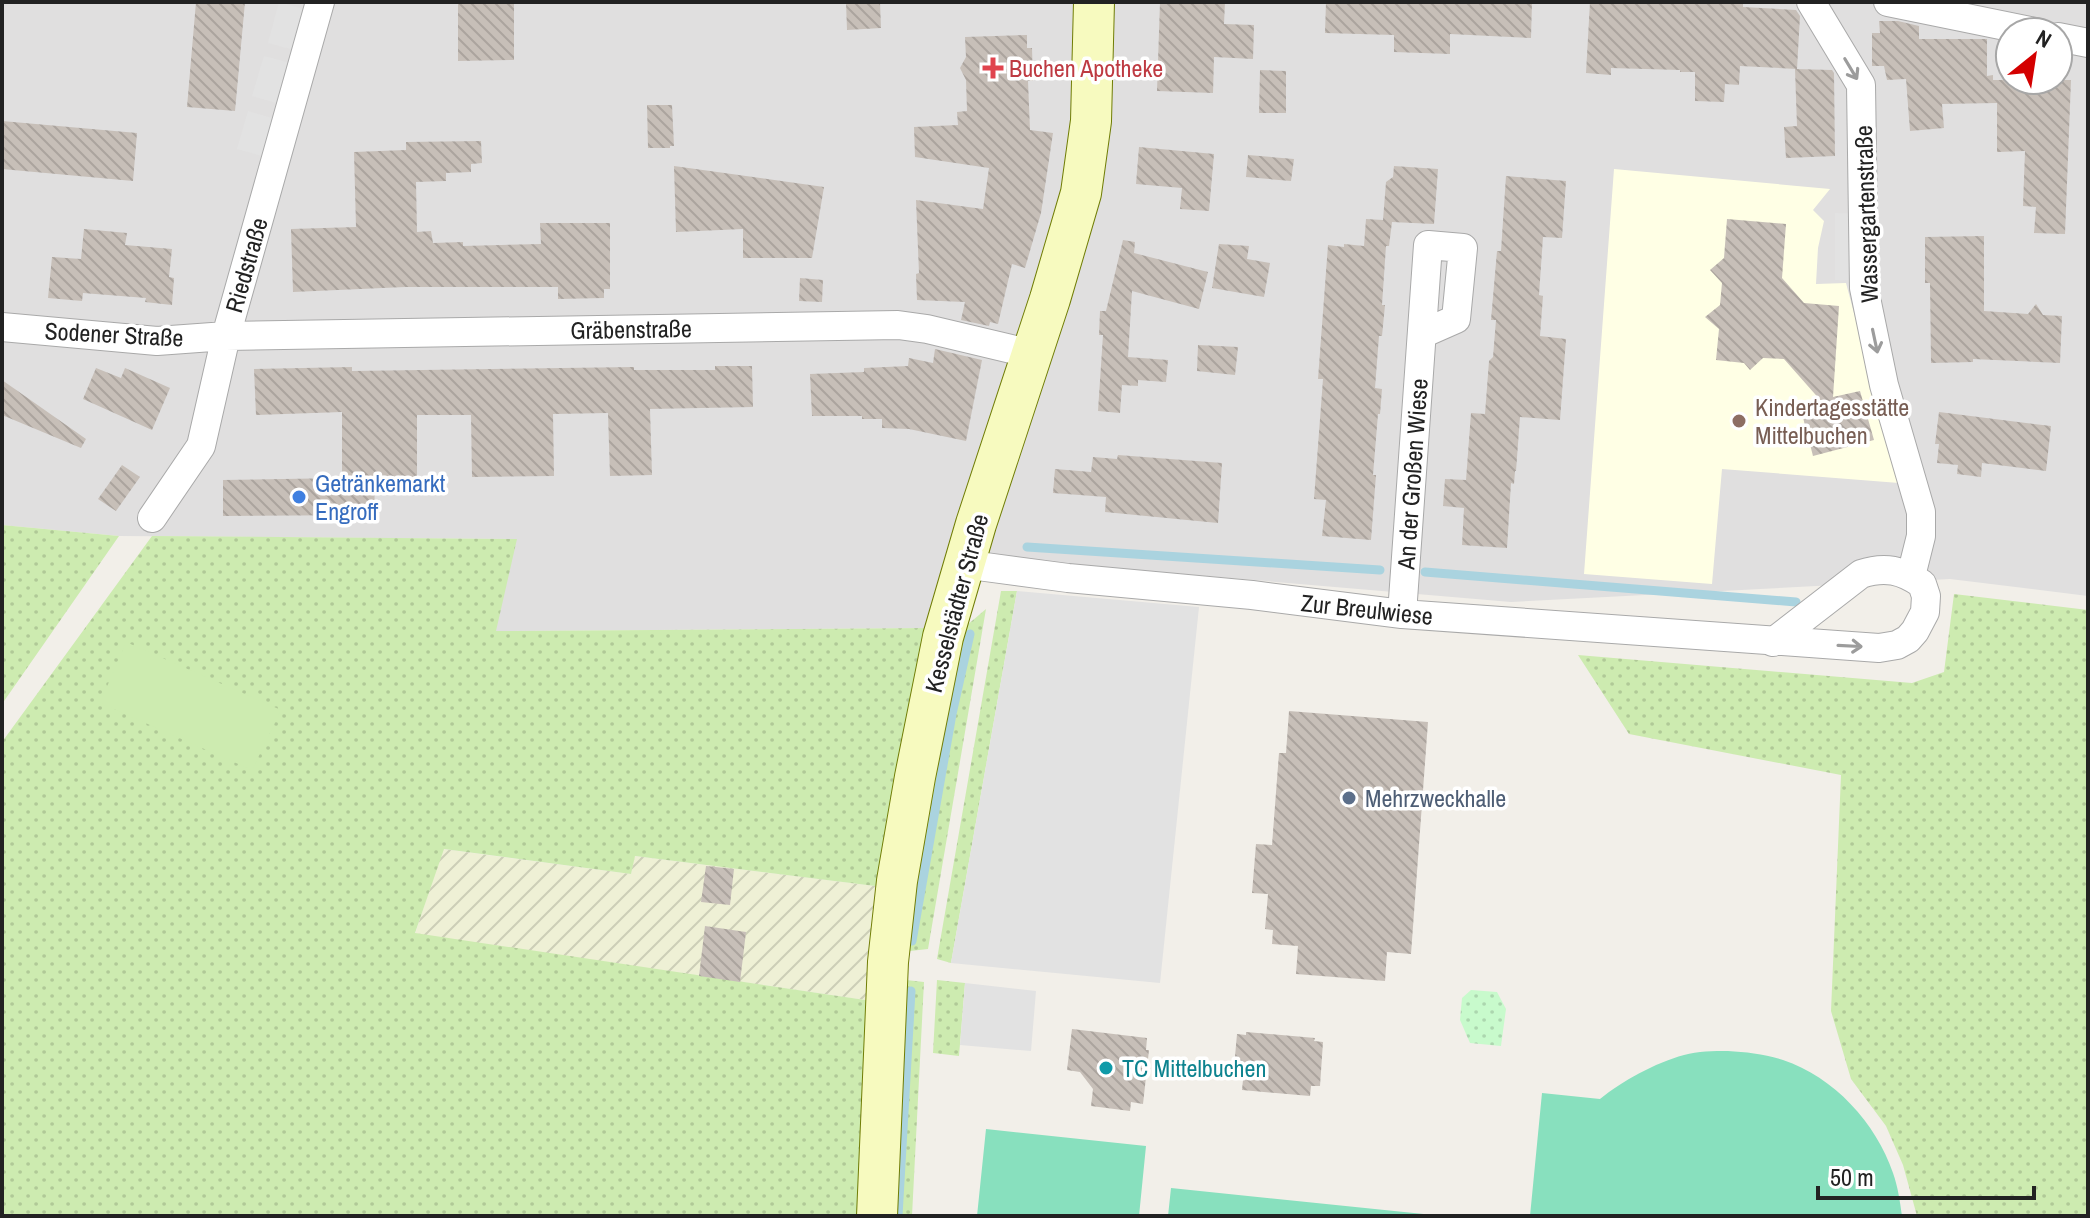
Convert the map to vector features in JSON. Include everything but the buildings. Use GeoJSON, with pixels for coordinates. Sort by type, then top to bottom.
{"type":"FeatureCollection","features":[{"type":"Feature","properties":{"kind":"main road","name":"Kesselstädter Straße"},"geometry":{"type":"LineString","coordinates":[[877,1216],[888,962],[897,881],[915,777],[943,637],[963,564],[1081,193],[1091,121],[1094,2]]}},
{"type":"Feature","properties":{"kind":"street","name":"Riedstraße"},"geometry":{"type":"LineString","coordinates":[[152,518],[201,446],[226,336],[320,2]]}},
{"type":"Feature","properties":{"kind":"street","name":"Wassergartenstraße"},"geometry":{"type":"LineString","coordinates":[[1811,2],[1861,85],[1864,288],[1884,385],[1921,512],[1921,536],[1911,576]]}},
{"type":"Feature","properties":{"kind":"street"},"geometry":{"type":"LineString","coordinates":[[1888,2],[1994,24]]}},
{"type":"Feature","properties":{"kind":"street","name":"Gräbenstraße"},"geometry":{"type":"LineString","coordinates":[[226,336],[873,325],[927,329],[1032,354]]}},
{"type":"Feature","properties":{"kind":"street","name":"Sodener Straße"},"geometry":{"type":"LineString","coordinates":[[2,327],[157,341],[226,336]]}},
{"type":"Feature","properties":{"kind":"street","name":"An der Großen Wiese"},"geometry":{"type":"LineString","coordinates":[[1402,614],[1422,334]]}},
{"type":"Feature","properties":{"kind":"street","name":"Zur Breulwiese"},"geometry":{"type":"LineString","coordinates":[[963,564],[1402,614],[1879,648],[1897,645],[1908,639],[1925,612],[1926,596],[1922,584],[1911,576]]}},
{"type":"Feature","properties":{"kind":"street"},"geometry":{"type":"LineString","coordinates":[[1773,642],[1861,574],[1885,569],[1911,576]]}},
{"type":"Feature","properties":{"kind":"shaded area"},"geometry":{"type":"Polygon","coordinates":[[[2,2],[2088,2],[2088,596],[1950,579],[1511,602],[950,554],[929,628],[495,631],[516,539],[119,536],[2,525],[2,2]]]}},
{"type":"Feature","properties":{"kind":"shaded area"},"geometry":{"type":"Polygon","coordinates":[[[279,2],[317,13],[305,53],[268,43],[279,2]]]}},
{"type":"Feature","properties":{"kind":"shaded area"},"geometry":{"type":"Polygon","coordinates":[[[264,56],[302,66],[290,107],[252,96],[264,56]]]}},
{"type":"Feature","properties":{"kind":"shaded area"},"geometry":{"type":"Polygon","coordinates":[[[248,111],[286,122],[276,160],[237,149],[248,111]]]}},
{"type":"Feature","properties":{"kind":"shaded area","name":"Kindertagesstätte Mittelbuchen"},"geometry":{"type":"Polygon","coordinates":[[[1614,169],[1830,189],[1813,210],[1824,221],[1818,248],[1816,284],[1846,283],[1899,483],[1722,469],[1712,584],[1584,574],[1614,169]]]}},
{"type":"Feature","properties":{"kind":"shaded area"},"geometry":{"type":"Polygon","coordinates":[[[1835,213],[1863,214],[1864,281],[1835,280],[1835,213]]]}},
{"type":"Feature","properties":{"kind":"shaded area"},"geometry":{"type":"Polygon","coordinates":[[[1017,591],[1199,607],[1160,983],[951,963],[1017,591]]]}},
{"type":"Feature","properties":{"kind":"shaded area"},"geometry":{"type":"Polygon","coordinates":[[[443,849],[631,874],[634,856],[883,887],[872,1001],[415,934],[443,849]]]}},
{"type":"Feature","properties":{"kind":"shaded area"},"geometry":{"type":"Polygon","coordinates":[[[965,983],[1036,991],[1031,1051],[960,1045],[965,983]]]}},
{"type":"Feature","properties":{"kind":"green space"},"geometry":{"type":"Polygon","coordinates":[[[2,525],[119,536],[2,704],[2,525]]]}},
{"type":"Feature","properties":{"kind":"green space"},"geometry":{"type":"Polygon","coordinates":[[[152,536],[517,539],[496,631],[929,628],[883,887],[635,856],[631,874],[444,849],[415,933],[872,1001],[866,1216],[2,1216],[2,742],[152,536]]]}},
{"type":"Feature","properties":{"kind":"green space"},"geometry":{"type":"Polygon","coordinates":[[[1001,591],[1017,591],[951,963],[937,959],[1001,591]]]}},
{"type":"Feature","properties":{"kind":"green space"},"geometry":{"type":"Polygon","coordinates":[[[1954,594],[2088,610],[2088,1216],[1917,1216],[1903,1165],[1886,1126],[1851,1079],[1831,1011],[1841,775],[1629,734],[1578,655],[1912,683],[1944,672],[1954,594]]]}},
{"type":"Feature","properties":{"kind":"green space"},"geometry":{"type":"Polygon","coordinates":[[[986,609],[928,949],[901,952],[917,857],[966,626],[986,609]]]}},
{"type":"Feature","properties":{"kind":"green space"},"geometry":{"type":"Polygon","coordinates":[[[126,642],[281,710],[252,770],[100,703],[126,642]]]}},
{"type":"Feature","properties":{"kind":"green space"},"geometry":{"type":"Polygon","coordinates":[[[897,979],[924,982],[912,1216],[887,1216],[897,979]]]}},
{"type":"Feature","properties":{"kind":"green space"},"geometry":{"type":"Polygon","coordinates":[[[937,980],[965,983],[959,1056],[933,1053],[937,980]]]}},
{"type":"Feature","properties":{"kind":"green space"},"geometry":{"type":"Polygon","coordinates":[[[1471,990],[1497,992],[1506,1009],[1501,1046],[1470,1043],[1460,1020],[1462,998],[1471,990]]]}},
{"type":"Feature","properties":{"kind":"green space"},"geometry":{"type":"Polygon","coordinates":[[[1728,1051],[1769,1056],[1802,1068],[1836,1090],[1851,1104],[1885,1154],[1893,1173],[1902,1216],[1530,1216],[1542,1093],[1600,1099],[1639,1073],[1673,1058],[1728,1051]]]}},
{"type":"Feature","properties":{"kind":"green space"},"geometry":{"type":"Polygon","coordinates":[[[986,1129],[1146,1146],[1139,1216],[977,1216],[986,1129]]]}},
{"type":"Feature","properties":{"kind":"green space"},"geometry":{"type":"Polygon","coordinates":[[[1171,1188],[1443,1216],[1168,1216],[1171,1188]]]}},
{"type":"Feature","properties":{"kind":"waterway"},"geometry":{"type":"LineString","coordinates":[[1027,547],[1380,570]]}},
{"type":"Feature","properties":{"kind":"waterway"},"geometry":{"type":"LineString","coordinates":[[1425,572],[1796,602]]}},
{"type":"Feature","properties":{"kind":"waterway"},"geometry":{"type":"LineString","coordinates":[[912,941],[952,714],[970,634]]}},
{"type":"Feature","properties":{"kind":"waterway"},"geometry":{"type":"LineString","coordinates":[[898,1216],[911,991]]}},
{"type":"Feature","properties":{"kind":"place","name":"Buchen Apotheke"},"geometry":{"type":"Point","coordinates":[993,68]}},
{"type":"Feature","properties":{"kind":"place","name":"Kindertagesstätte Mittelbuchen"},"geometry":{"type":"Point","coordinates":[1739,421]}},
{"type":"Feature","properties":{"kind":"place","name":"Getränkemarkt Engroff"},"geometry":{"type":"Point","coordinates":[299,497]}},
{"type":"Feature","properties":{"kind":"place","name":"Mehrzweckhalle"},"geometry":{"type":"Point","coordinates":[1349,798]}},
{"type":"Feature","properties":{"kind":"place","name":"TC Mittelbuchen"},"geometry":{"type":"Point","coordinates":[1106,1068]}}]}
